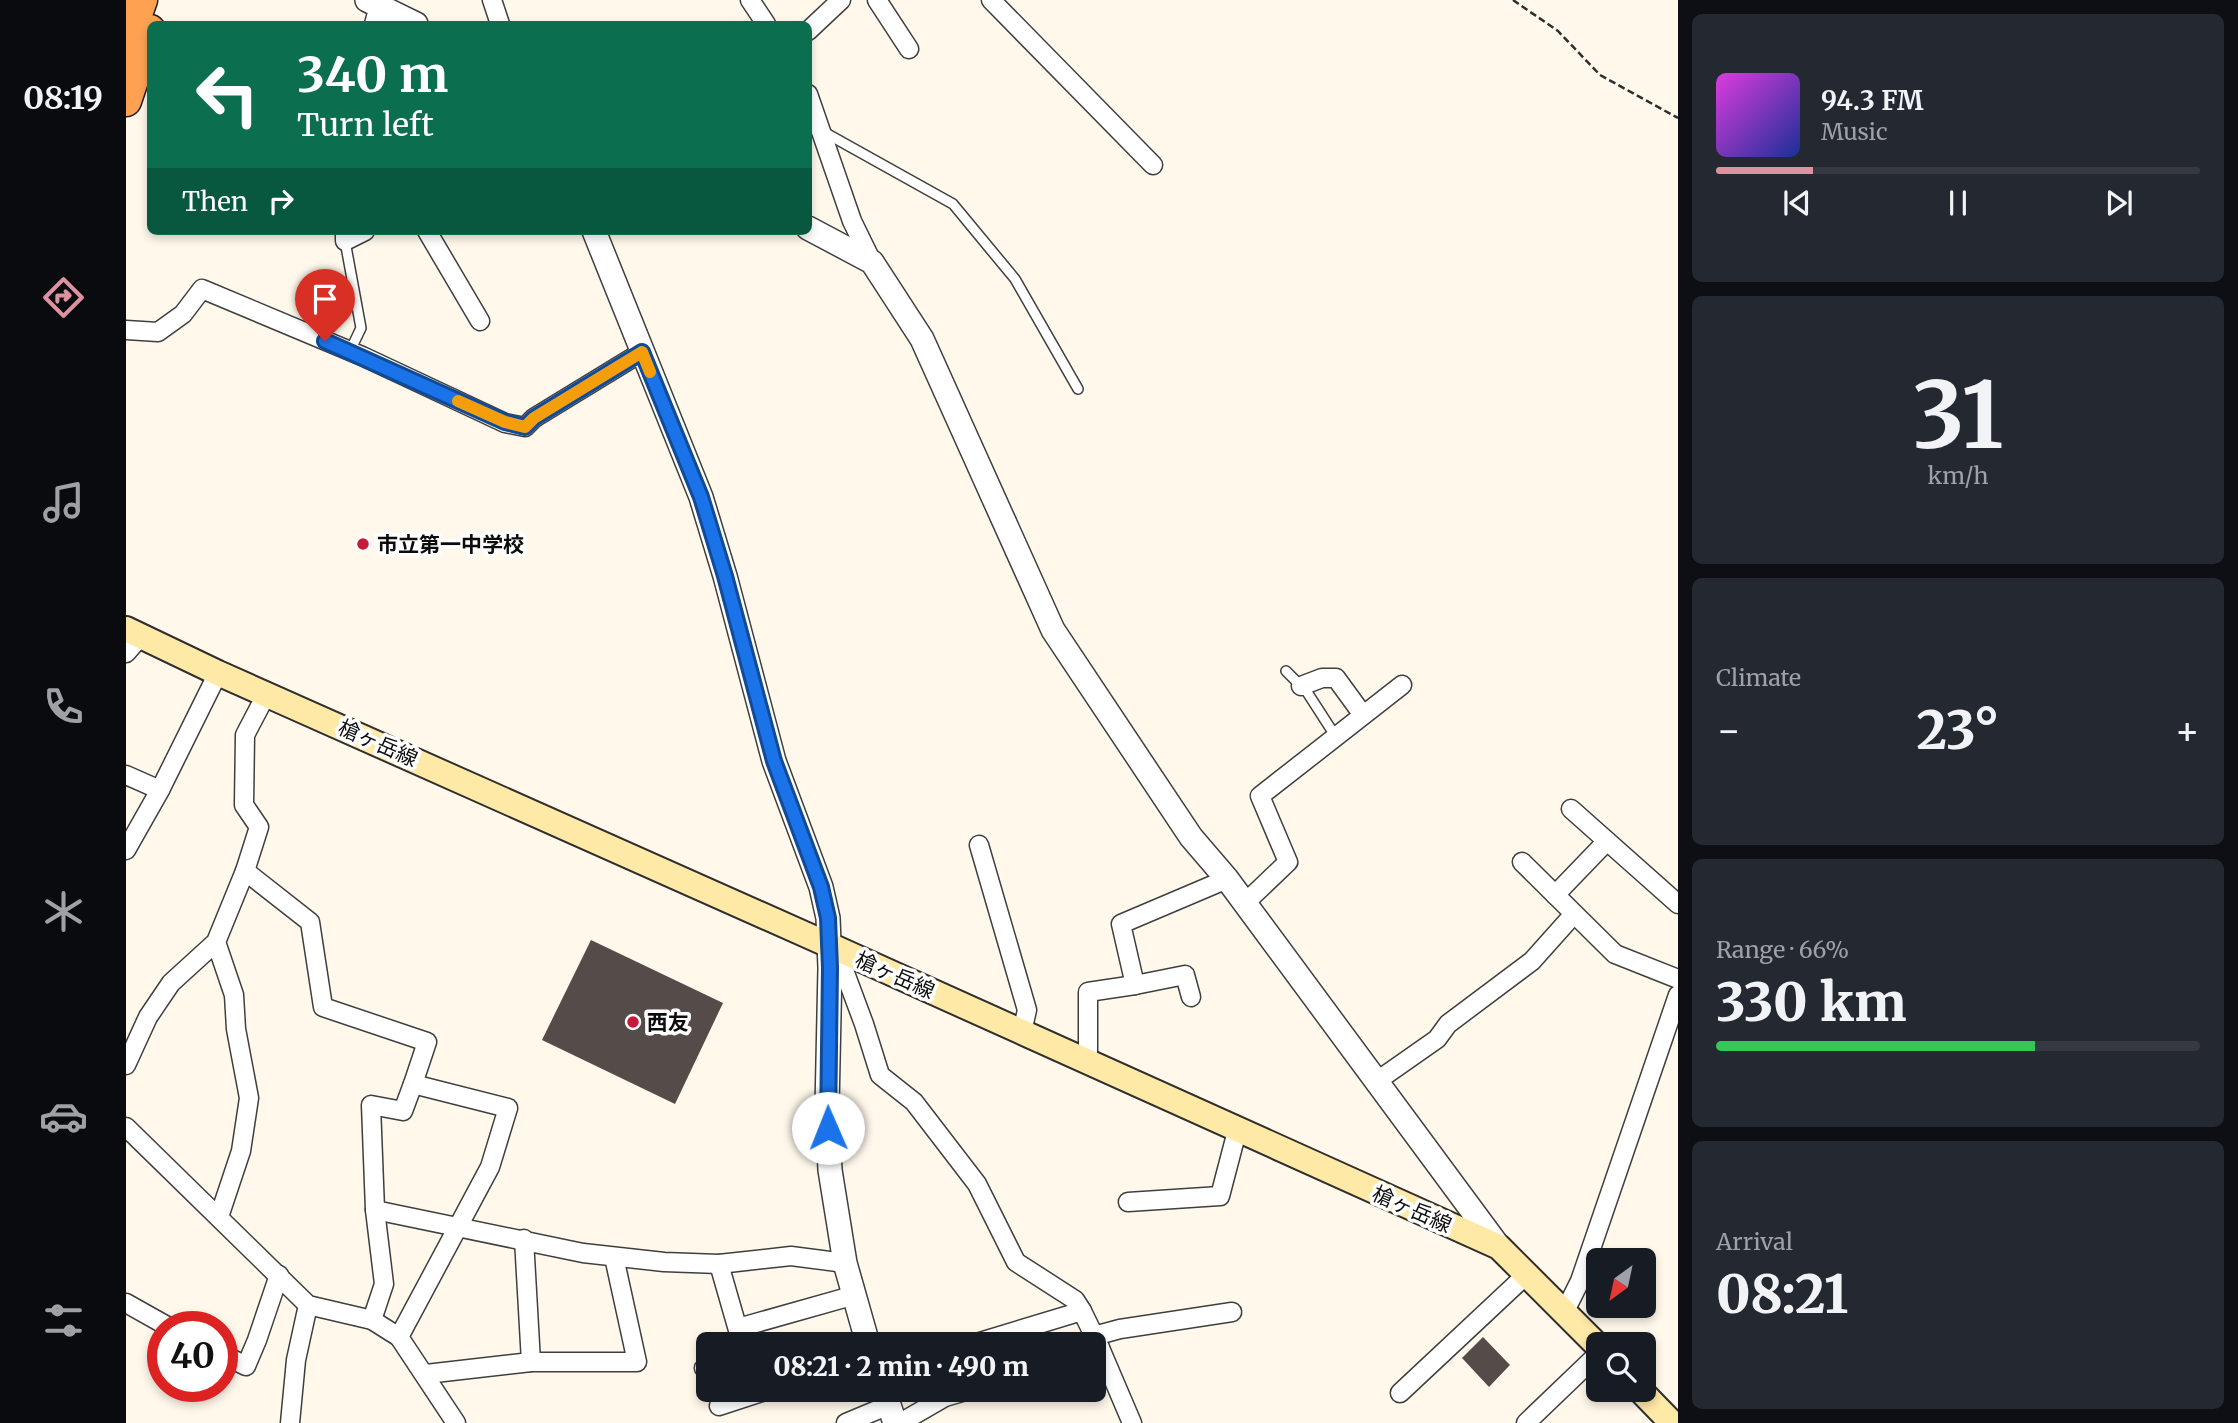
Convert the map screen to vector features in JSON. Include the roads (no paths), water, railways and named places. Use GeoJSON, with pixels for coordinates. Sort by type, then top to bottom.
{"type":"FeatureCollection","features":[{"type":"Feature","properties":{"kind":"highway"},"geometry":{"type":"LineString","coordinates":[[126,45],[142,0]]}},
{"type":"Feature","properties":{"kind":"highway"},"geometry":{"type":"LineString","coordinates":[[154,21],[161,0]]}},
{"type":"Feature","properties":{"kind":"highway"},"geometry":{"type":"LineString","coordinates":[[126,101],[147,39]]}},
{"type":"Feature","properties":{"kind":"main road","name":"槍ヶ岳線"},"geometry":{"type":"LineString","coordinates":[[131,639],[268,693],[1500,1247],[1586,1334]]}},
{"type":"Feature","properties":{"kind":"main road"},"geometry":{"type":"LineString","coordinates":[[1650,1402],[1665,1420]]}},
{"type":"Feature","properties":{"kind":"street"},"geometry":{"type":"LineString","coordinates":[[492,0],[499,21]]}},
{"type":"Feature","properties":{"kind":"street"},"geometry":{"type":"LineString","coordinates":[[750,0],[764,21]]}},
{"type":"Feature","properties":{"kind":"street"},"geometry":{"type":"LineString","coordinates":[[812,27],[841,0]]}},
{"type":"Feature","properties":{"kind":"street"},"geometry":{"type":"LineString","coordinates":[[877,0],[909,49]]}},
{"type":"Feature","properties":{"kind":"street"},"geometry":{"type":"LineString","coordinates":[[991,0],[1153,165]]}},
{"type":"Feature","properties":{"kind":"street"},"geometry":{"type":"LineString","coordinates":[[373,10],[407,21]]}},
{"type":"Feature","properties":{"kind":"street"},"geometry":{"type":"LineString","coordinates":[[812,105],[852,221],[872,262],[922,339],[1053,630],[1191,837],[1227,879],[1500,1247]]}},
{"type":"Feature","properties":{"kind":"street"},"geometry":{"type":"LineString","coordinates":[[812,230],[872,262]]}},
{"type":"Feature","properties":{"kind":"street"},"geometry":{"type":"LineString","coordinates":[[429,235],[480,321]]}},
{"type":"Feature","properties":{"kind":"street"},"geometry":{"type":"LineString","coordinates":[[596,235],[701,497],[774,761],[821,887],[828,918],[829,945],[827,1107],[830,1170],[845,1263],[865,1332]]}},
{"type":"Feature","properties":{"kind":"street"},"geometry":{"type":"LineString","coordinates":[[126,330],[158,332],[183,314],[202,289],[350,351],[505,422],[525,427],[534,418],[642,352]]}},
{"type":"Feature","properties":{"kind":"street"},"geometry":{"type":"LineString","coordinates":[[126,850],[160,790],[218,673]]}},
{"type":"Feature","properties":{"kind":"street"},"geometry":{"type":"LineString","coordinates":[[1301,686],[1322,678],[1336,678],[1363,715]]}},
{"type":"Feature","properties":{"kind":"street"},"geometry":{"type":"LineString","coordinates":[[1245,903],[1288,862],[1260,796],[1402,685]]}},
{"type":"Feature","properties":{"kind":"street"},"geometry":{"type":"LineString","coordinates":[[126,1065],[148,1017],[172,983],[216,942],[245,872],[259,827],[244,805],[244,735],[268,693]]}},
{"type":"Feature","properties":{"kind":"street"},"geometry":{"type":"LineString","coordinates":[[126,775],[160,790]]}},
{"type":"Feature","properties":{"kind":"street"},"geometry":{"type":"LineString","coordinates":[[1571,809],[1678,904]]}},
{"type":"Feature","properties":{"kind":"street"},"geometry":{"type":"LineString","coordinates":[[1555,895],[1607,841]]}},
{"type":"Feature","properties":{"kind":"street"},"geometry":{"type":"LineString","coordinates":[[979,845],[1027,1010],[1022,1032]]}},
{"type":"Feature","properties":{"kind":"street"},"geometry":{"type":"LineString","coordinates":[[1522,862],[1615,954],[1678,979]]}},
{"type":"Feature","properties":{"kind":"street"},"geometry":{"type":"LineString","coordinates":[[245,872],[310,922],[323,1007],[427,1042],[403,1111],[371,1105],[375,1210],[384,1284],[372,1321]]}},
{"type":"Feature","properties":{"kind":"street"},"geometry":{"type":"LineString","coordinates":[[1135,985],[1121,924],[1227,879]]}},
{"type":"Feature","properties":{"kind":"street"},"geometry":{"type":"LineString","coordinates":[[1377,1081],[1437,1040],[1448,1024],[1532,961],[1574,914]]}},
{"type":"Feature","properties":{"kind":"street"},"geometry":{"type":"LineString","coordinates":[[216,942],[234,995],[236,1029],[248,1098],[241,1151],[219,1217]]}},
{"type":"Feature","properties":{"kind":"street"},"geometry":{"type":"LineString","coordinates":[[829,945],[850,986],[880,1074],[914,1102],[977,1184],[1016,1262],[1074,1300],[1091,1332]]}},
{"type":"Feature","properties":{"kind":"street"},"geometry":{"type":"LineString","coordinates":[[1088,1062],[1088,992],[1185,975],[1191,997]]}},
{"type":"Feature","properties":{"kind":"street"},"geometry":{"type":"LineString","coordinates":[[1564,1313],[1580,1281],[1678,995]]}},
{"type":"Feature","properties":{"kind":"street"},"geometry":{"type":"LineString","coordinates":[[399,1337],[490,1167],[508,1108],[413,1084]]}},
{"type":"Feature","properties":{"kind":"street"},"geometry":{"type":"LineString","coordinates":[[126,1127],[308,1305],[372,1321],[399,1337],[456,1423]]}},
{"type":"Feature","properties":{"kind":"street"},"geometry":{"type":"LineString","coordinates":[[1128,1202],[1220,1196],[1237,1130]]}},
{"type":"Feature","properties":{"kind":"street"},"geometry":{"type":"LineString","coordinates":[[375,1210],[458,1229],[614,1257],[719,1264],[791,1256],[845,1263]]}},
{"type":"Feature","properties":{"kind":"street"},"geometry":{"type":"LineString","coordinates":[[524,1239],[531,1362]]}},
{"type":"Feature","properties":{"kind":"street"},"geometry":{"type":"LineString","coordinates":[[426,1374],[531,1362],[637,1362],[614,1257]]}},
{"type":"Feature","properties":{"kind":"street"},"geometry":{"type":"LineString","coordinates":[[719,1264],[739,1332]]}},
{"type":"Feature","properties":{"kind":"street"},"geometry":{"type":"LineString","coordinates":[[238,1362],[246,1366],[279,1275]]}},
{"type":"Feature","properties":{"kind":"street"},"geometry":{"type":"LineString","coordinates":[[1400,1393],[1525,1275]]}},
{"type":"Feature","properties":{"kind":"street"},"geometry":{"type":"LineString","coordinates":[[751,1332],[855,1295]]}},
{"type":"Feature","properties":{"kind":"street"},"geometry":{"type":"LineString","coordinates":[[126,1303],[147,1315]]}},
{"type":"Feature","properties":{"kind":"street"},"geometry":{"type":"LineString","coordinates":[[294,1420],[296,1360],[308,1305]]}},
{"type":"Feature","properties":{"kind":"street"},"geometry":{"type":"LineString","coordinates":[[1013,1332],[1082,1311]]}},
{"type":"Feature","properties":{"kind":"street"},"geometry":{"type":"LineString","coordinates":[[1106,1338],[1120,1329],[1232,1312]]}},
{"type":"Feature","properties":{"kind":"street"},"geometry":{"type":"LineString","coordinates":[[1526,1423],[1586,1366]]}},
{"type":"Feature","properties":{"kind":"street"},"geometry":{"type":"LineString","coordinates":[[1106,1367],[1132,1423]]}},
{"type":"Feature","properties":{"kind":"street"},"geometry":{"type":"LineString","coordinates":[[719,1406],[730,1402]]}},
{"type":"Feature","properties":{"kind":"street"},"geometry":{"type":"LineString","coordinates":[[846,1423],[925,1402]]}},
{"type":"Feature","properties":{"kind":"lane"},"geometry":{"type":"LineString","coordinates":[[821,130],[953,204],[1015,279],[1078,389]]}},
{"type":"Feature","properties":{"kind":"lane"},"geometry":{"type":"LineString","coordinates":[[345,236],[361,328],[350,351]]}},
{"type":"Feature","properties":{"kind":"lane"},"geometry":{"type":"LineString","coordinates":[[1286,671],[1301,686],[1336,737]]}},
{"type":"Feature","properties":{"kind":"place","name":"市立第一中学校"},"geometry":{"type":"Point","coordinates":[363,544]}},
{"type":"Feature","properties":{"kind":"place","name":"西友"},"geometry":{"type":"Point","coordinates":[633,1022]}}]}
